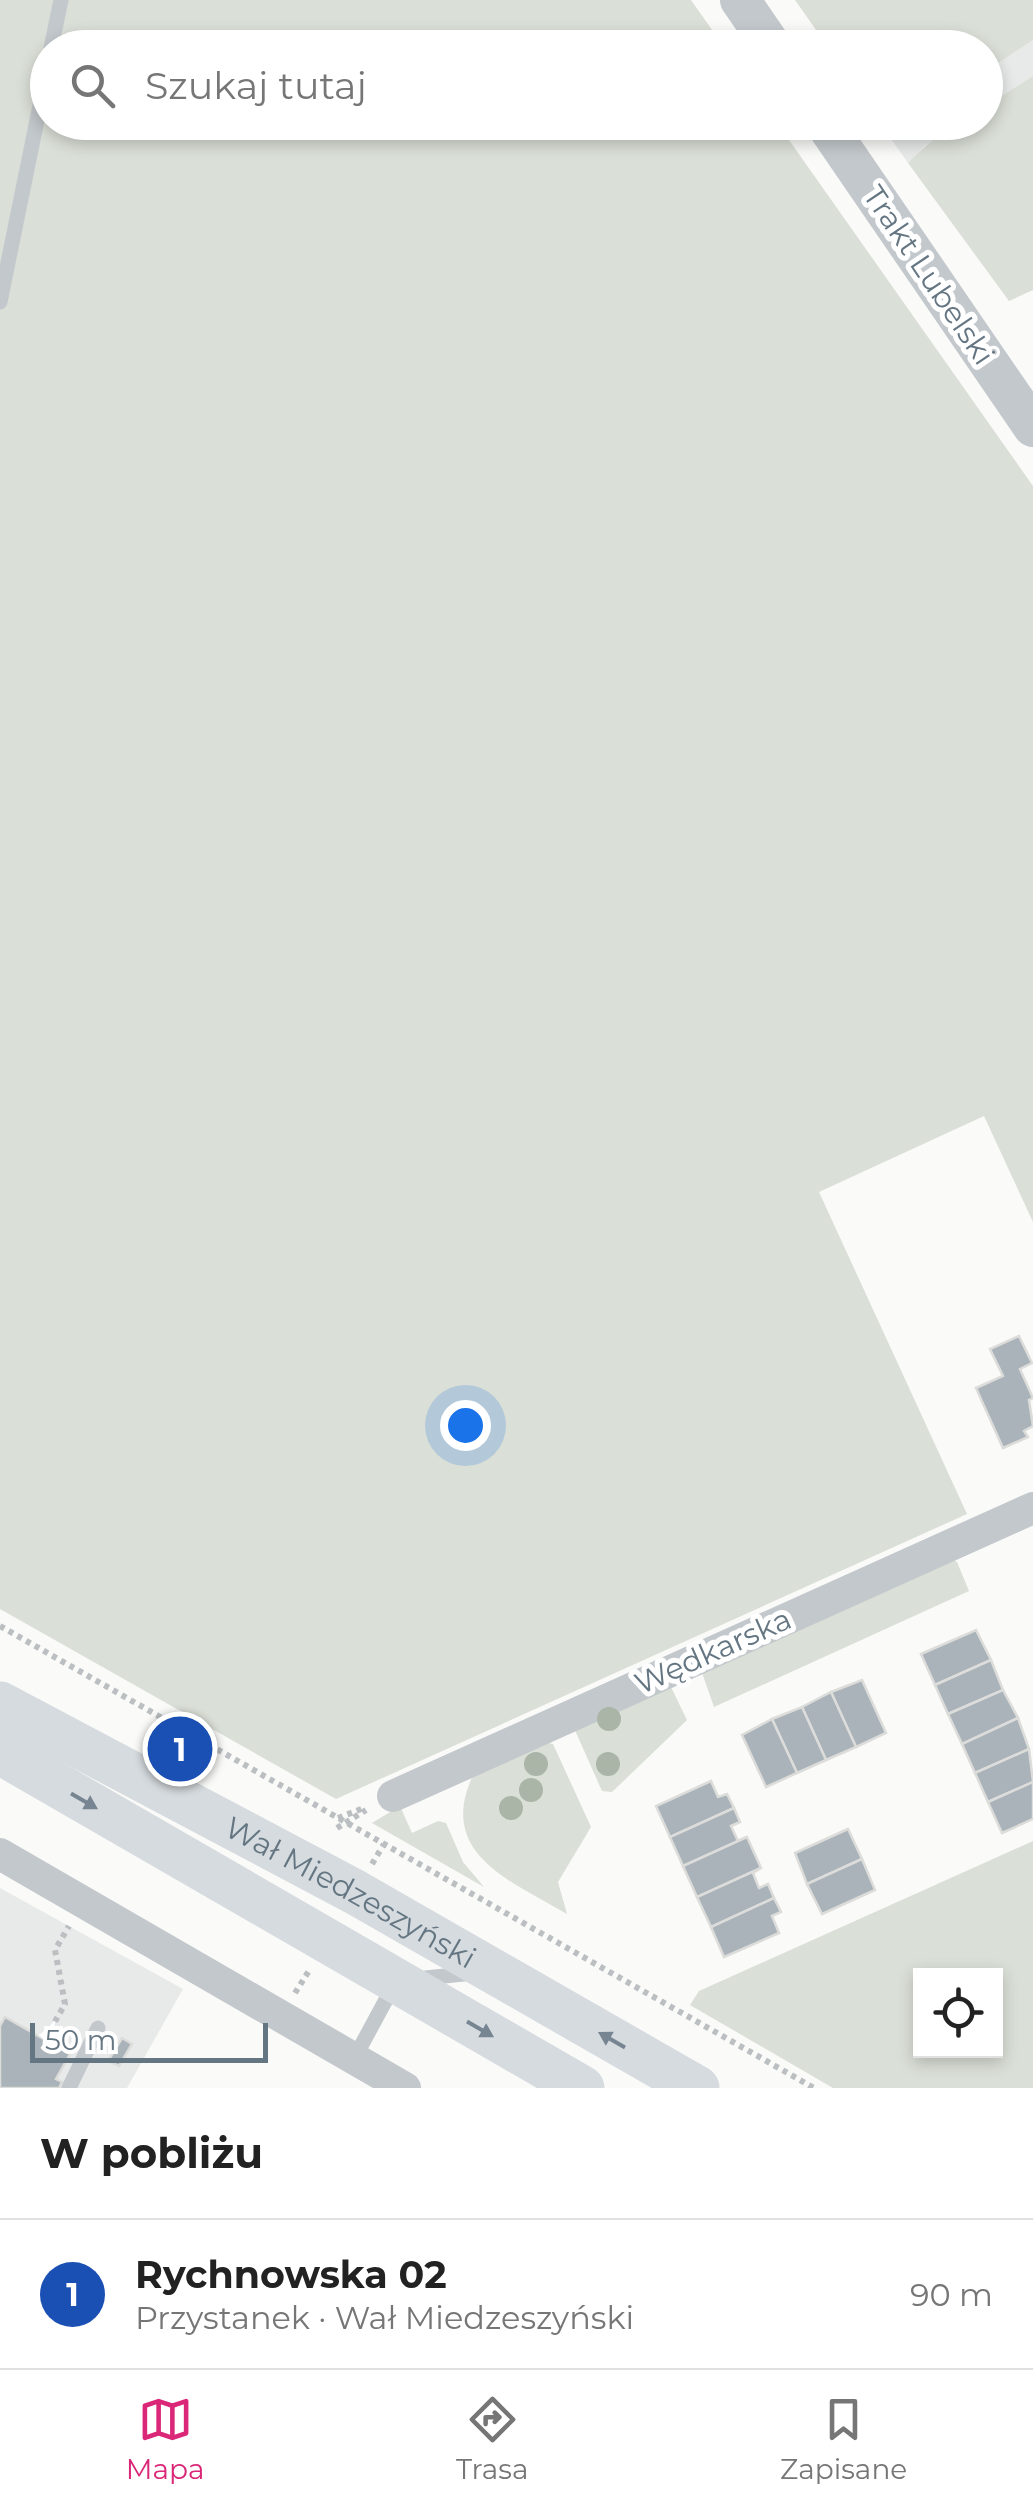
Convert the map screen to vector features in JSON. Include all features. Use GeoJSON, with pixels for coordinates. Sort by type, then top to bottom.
{"type":"FeatureCollection","features":[{"type":"Feature","properties":{"kind":"main road","name":"Wał Miedzeszyński"},"geometry":{"type":"LineString","coordinates":[[0,1704],[297,1860],[696,2088]]}},
{"type":"Feature","properties":{"kind":"main road","name":"Wał Miedzeszyński"},"geometry":{"type":"LineString","coordinates":[[0,1752],[582,2088]]}},
{"type":"Feature","properties":{"kind":"street"},"geometry":{"type":"LineString","coordinates":[[740,0],[760,30]]}},
{"type":"Feature","properties":{"kind":"street","name":"Trakt Lubelski"},"geometry":{"type":"LineString","coordinates":[[836,140],[1033,427]]}},
{"type":"Feature","properties":{"kind":"street","name":"Wędkarska"},"geometry":{"type":"LineString","coordinates":[[392,1796],[1033,1508]]}},
{"type":"Feature","properties":{"kind":"street"},"geometry":{"type":"LineString","coordinates":[[0,1854],[405,2088]]}},
{"type":"Feature","properties":{"kind":"lane"},"geometry":{"type":"LineString","coordinates":[[55,30],[61,0]]}},
{"type":"Feature","properties":{"kind":"lane"},"geometry":{"type":"LineString","coordinates":[[0,302],[33,140]]}},
{"type":"Feature","properties":{"kind":"lane"},"geometry":{"type":"LineString","coordinates":[[354,2058],[396,1981],[492,1972]]}},
{"type":"Feature","properties":{"kind":"lane"},"geometry":{"type":"LineString","coordinates":[[68,2088],[98,2028]]}},
{"type":"Feature","properties":{"kind":"path"},"geometry":{"type":"LineString","coordinates":[[0,1626],[814,2088]]}},
{"type":"Feature","properties":{"kind":"path"},"geometry":{"type":"LineString","coordinates":[[45,2040],[65,2004],[55,1950],[72,1920]]}},
{"type":"Feature","properties":{"kind":"shaded area"},"geometry":{"type":"Polygon","coordinates":[[[0,0],[691,0],[712,30],[30,30],[30,140],[789,140],[1033,486],[1033,1222],[984,1116],[819,1192],[967,1514],[336,1799],[0,1609],[0,0]]]}},
{"type":"Feature","properties":{"kind":"shaded area"},"geometry":{"type":"Polygon","coordinates":[[[795,0],[1033,0],[1033,40],[1003,60],[1003,30],[816,30],[795,0]]]}},
{"type":"Feature","properties":{"kind":"shaded area"},"geometry":{"type":"Polygon","coordinates":[[[1033,40],[1033,76],[1003,95],[1003,60],[1033,40]]]}},
{"type":"Feature","properties":{"kind":"shaded area"},"geometry":{"type":"Polygon","coordinates":[[[1033,76],[1033,290],[1009,301],[908,163],[934,140],[1003,140],[1003,95],[1033,76]]]}},
{"type":"Feature","properties":{"kind":"shaded area"},"geometry":{"type":"Polygon","coordinates":[[[892,140],[933,140],[924,146],[908,163],[892,140]]]}},
{"type":"Feature","properties":{"kind":"shaded area"},"geometry":{"type":"Polygon","coordinates":[[[949,1558],[957,1562],[969,1591],[714,1707],[701,1670],[949,1558]]]}},
{"type":"Feature","properties":{"kind":"shaded area"},"geometry":{"type":"Polygon","coordinates":[[[671,1687],[687,1720],[612,1792],[602,1791],[574,1728],[671,1687]]]}},
{"type":"Feature","properties":{"kind":"shaded area"},"geometry":{"type":"Polygon","coordinates":[[[539,1741],[553,1744],[591,1827],[558,1882],[567,1914],[521,1888],[483,1860],[470,1842],[464,1822],[465,1798],[476,1769],[539,1741]]]}},
{"type":"Feature","properties":{"kind":"shaded area"},"geometry":{"type":"Polygon","coordinates":[[[400,1806],[412,1833],[438,1821],[446,1823],[463,1862],[484,1887],[372,1823],[400,1806]]]}},
{"type":"Feature","properties":{"kind":"shaded area"},"geometry":{"type":"Polygon","coordinates":[[[1033,1841],[1033,2088],[833,2088],[690,2005],[699,1991],[1033,1841]]]}},
{"type":"Feature","properties":{"kind":"shaded area"},"geometry":{"type":"Polygon","coordinates":[[[0,1888],[183,1989],[127,2088],[0,2088],[0,1888]]]}},
{"type":"Feature","properties":{"kind":"building"},"geometry":{"type":"Polygon","coordinates":[[[1019,1336],[1032,1363],[1020,1369],[1033,1398],[1029,1400],[1033,1426],[1024,1431],[1028,1437],[1003,1448],[976,1388],[1003,1376],[990,1349],[1019,1336]]]}},
{"type":"Feature","properties":{"kind":"building"},"geometry":{"type":"Polygon","coordinates":[[[976,1630],[991,1660],[935,1685],[921,1654],[976,1630]]]}},
{"type":"Feature","properties":{"kind":"building"},"geometry":{"type":"Polygon","coordinates":[[[991,1660],[1003,1690],[948,1714],[935,1685],[991,1660]]]}},
{"type":"Feature","properties":{"kind":"building"},"geometry":{"type":"Polygon","coordinates":[[[862,1680],[886,1733],[856,1747],[831,1692],[862,1680]]]}},
{"type":"Feature","properties":{"kind":"building"},"geometry":{"type":"Polygon","coordinates":[[[1003,1690],[1018,1718],[962,1744],[948,1714],[1003,1690]]]}},
{"type":"Feature","properties":{"kind":"building"},"geometry":{"type":"Polygon","coordinates":[[[831,1692],[856,1747],[826,1760],[802,1707],[831,1692]]]}},
{"type":"Feature","properties":{"kind":"building"},"geometry":{"type":"Polygon","coordinates":[[[802,1707],[826,1760],[797,1773],[772,1719],[802,1707]]]}},
{"type":"Feature","properties":{"kind":"building"},"geometry":{"type":"Polygon","coordinates":[[[1018,1718],[1029,1749],[975,1773],[962,1744],[1018,1718]]]}},
{"type":"Feature","properties":{"kind":"building"},"geometry":{"type":"Polygon","coordinates":[[[772,1719],[797,1773],[766,1787],[742,1735],[772,1719]]]}},
{"type":"Feature","properties":{"kind":"building"},"geometry":{"type":"Polygon","coordinates":[[[1029,1749],[1033,1782],[988,1802],[975,1773],[1029,1749]]]}},
{"type":"Feature","properties":{"kind":"building"},"geometry":{"type":"Polygon","coordinates":[[[711,1781],[718,1797],[727,1794],[734,1808],[670,1837],[656,1806],[711,1781]]]}},
{"type":"Feature","properties":{"kind":"building"},"geometry":{"type":"Polygon","coordinates":[[[1033,1782],[1033,1819],[1002,1833],[988,1802],[1033,1782]]]}},
{"type":"Feature","properties":{"kind":"building"},"geometry":{"type":"Polygon","coordinates":[[[734,1808],[740,1822],[731,1826],[738,1841],[747,1837],[683,1866],[670,1837],[734,1808]]]}},
{"type":"Feature","properties":{"kind":"building"},"geometry":{"type":"Polygon","coordinates":[[[848,1829],[862,1859],[807,1884],[795,1853],[848,1829]]]}},
{"type":"Feature","properties":{"kind":"building"},"geometry":{"type":"Polygon","coordinates":[[[747,1837],[761,1868],[697,1897],[683,1866],[747,1837]]]}},
{"type":"Feature","properties":{"kind":"building"},"geometry":{"type":"Polygon","coordinates":[[[862,1859],[875,1890],[822,1914],[807,1884],[862,1859]]]}},
{"type":"Feature","properties":{"kind":"building"},"geometry":{"type":"Polygon","coordinates":[[[761,1868],[753,1873],[759,1888],[768,1884],[774,1898],[711,1927],[697,1897],[761,1868]]]}},
{"type":"Feature","properties":{"kind":"building"},"geometry":{"type":"Polygon","coordinates":[[[774,1898],[781,1912],[772,1916],[779,1933],[724,1957],[711,1927],[774,1898]]]}},
{"type":"Feature","properties":{"kind":"building"},"geometry":{"type":"Polygon","coordinates":[[[5,2017],[70,2054],[56,2079],[62,2082],[59,2088],[0,2088],[0,2026],[5,2017]]]}},
{"type":"Feature","properties":{"kind":"building"},"geometry":{"type":"Polygon","coordinates":[[[122,2038],[132,2044],[119,2066],[108,2061],[122,2038]]]}},
{"type":"Feature","properties":{"kind":"place","name":"Rychnowska 02"},"geometry":{"type":"Point","coordinates":[180,1749]}}]}
